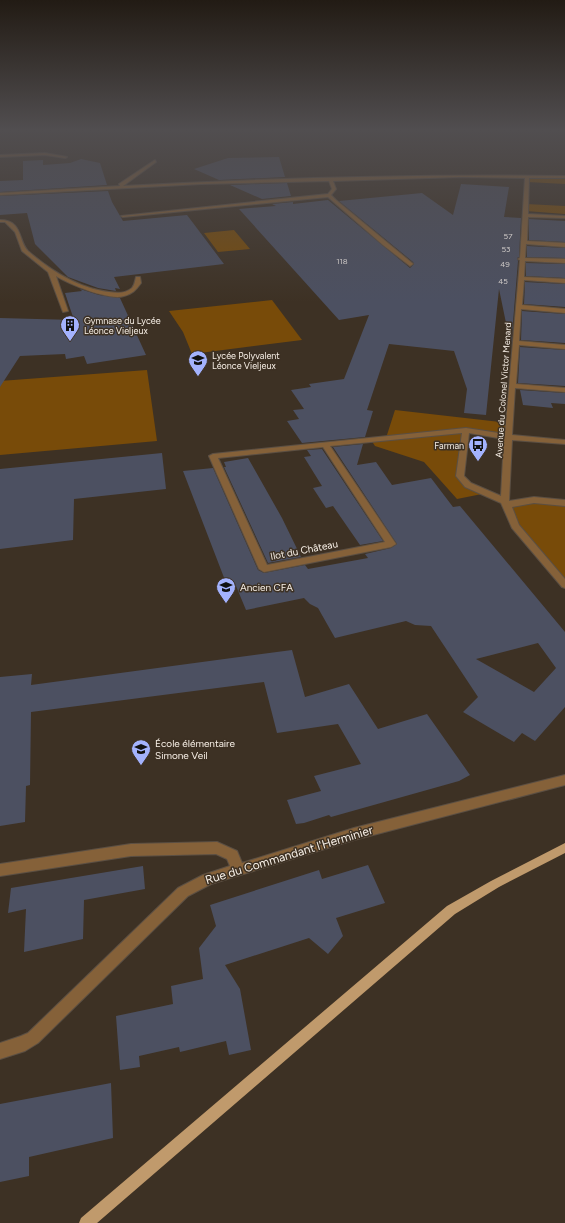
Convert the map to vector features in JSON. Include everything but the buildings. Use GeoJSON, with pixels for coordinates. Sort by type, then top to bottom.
{"type":"FeatureCollection","features":[{"type":"Feature","properties":{"kind":"street"},"geometry":{"type":"LineString","coordinates":[[0,194],[104,188]]}},
{"type":"Feature","properties":{"kind":"street"},"geometry":{"type":"LineString","coordinates":[[105,188],[118,190],[167,188]]}},
{"type":"Feature","properties":{"kind":"street"},"geometry":{"type":"LineString","coordinates":[[123,216],[329,194],[334,188]]}},
{"type":"Feature","properties":{"kind":"street","name":"Avenue du Colonel Victor Menard"},"geometry":{"type":"LineString","coordinates":[[527,188],[526,215],[521,258],[508,437],[506,503],[515,526],[565,585]]}},
{"type":"Feature","properties":{"kind":"street"},"geometry":{"type":"LineString","coordinates":[[329,194],[334,201],[410,264]]}},
{"type":"Feature","properties":{"kind":"street"},"geometry":{"type":"LineString","coordinates":[[526,215],[565,217]]}},
{"type":"Feature","properties":{"kind":"street"},"geometry":{"type":"LineString","coordinates":[[0,221],[6,221],[17,231],[24,250],[51,271],[71,283],[100,292],[122,295],[133,290],[138,283],[138,278]]}},
{"type":"Feature","properties":{"kind":"street"},"geometry":{"type":"LineString","coordinates":[[523,242],[565,245]]}},
{"type":"Feature","properties":{"kind":"street"},"geometry":{"type":"LineString","coordinates":[[521,258],[565,261]]}},
{"type":"Feature","properties":{"kind":"street"},"geometry":{"type":"LineString","coordinates":[[51,271],[65,311]]}},
{"type":"Feature","properties":{"kind":"street"},"geometry":{"type":"LineString","coordinates":[[520,278],[565,281]]}},
{"type":"Feature","properties":{"kind":"street"},"geometry":{"type":"LineString","coordinates":[[518,307],[565,311]]}},
{"type":"Feature","properties":{"kind":"street"},"geometry":{"type":"LineString","coordinates":[[515,343],[565,347]]}},
{"type":"Feature","properties":{"kind":"street"},"geometry":{"type":"LineString","coordinates":[[512,386],[565,390]]}},
{"type":"Feature","properties":{"kind":"street"},"geometry":{"type":"LineString","coordinates":[[466,430],[460,476],[468,485],[506,503],[534,500],[565,502]]}},
{"type":"Feature","properties":{"kind":"street","name":"Ilot du Château"},"geometry":{"type":"LineString","coordinates":[[325,444],[391,544],[264,569],[213,456],[325,444],[466,430],[508,437],[565,442]]}},
{"type":"Feature","properties":{"kind":"street","name":"Rue du Commandant l'Herminier"},"geometry":{"type":"LineString","coordinates":[[0,1051],[25,1043],[33,1038],[183,892],[208,879],[354,834],[565,780]]}},
{"type":"Feature","properties":{"kind":"street"},"geometry":{"type":"LineString","coordinates":[[0,870],[131,850],[217,848],[232,855],[238,870]]}},
{"type":"Feature","properties":{"kind":"shaded area"},"geometry":{"type":"Polygon","coordinates":[[[526,204],[565,206],[565,214],[526,211],[526,204]]]}},
{"type":"Feature","properties":{"kind":"shaded area"},"geometry":{"type":"Polygon","coordinates":[[[234,230],[250,249],[218,252],[204,233],[234,230]]]}},
{"type":"Feature","properties":{"kind":"shaded area"},"geometry":{"type":"Polygon","coordinates":[[[272,300],[302,340],[192,354],[183,332],[169,311],[272,300]]]}},
{"type":"Feature","properties":{"kind":"shaded area"},"geometry":{"type":"Polygon","coordinates":[[[147,370],[157,441],[0,455],[0,381],[147,370]]]}},
{"type":"Feature","properties":{"kind":"shaded area"},"geometry":{"type":"Polygon","coordinates":[[[395,410],[509,423],[508,437],[466,430],[460,476],[487,493],[457,499],[424,462],[375,446],[371,440],[386,438],[395,410]]]}},
{"type":"Feature","properties":{"kind":"shaded area"},"geometry":{"type":"Polygon","coordinates":[[[534,500],[565,503],[565,585],[515,526],[507,505],[534,500]]]}},
{"type":"Feature","properties":{"kind":"waterway"},"geometry":{"type":"LineString","coordinates":[[86,1223],[451,910],[495,884],[565,848]]}},
{"type":"Feature","properties":{"kind":"place","name":"Gymnase du Lycée Léonce Vieljeux"},"geometry":{"type":"Point","coordinates":[70,342]}},
{"type":"Feature","properties":{"kind":"place","name":"Lycée Polyvalent Léonce Vieljeux"},"geometry":{"type":"Point","coordinates":[198,377]}},
{"type":"Feature","properties":{"kind":"place","name":"Farman"},"geometry":{"type":"Point","coordinates":[478,462]}},
{"type":"Feature","properties":{"kind":"place","name":"Ancien CFA"},"geometry":{"type":"Point","coordinates":[226,604]}},
{"type":"Feature","properties":{"kind":"place","name":"École élémentaire Simone Veil"},"geometry":{"type":"Point","coordinates":[141,766]}}]}
